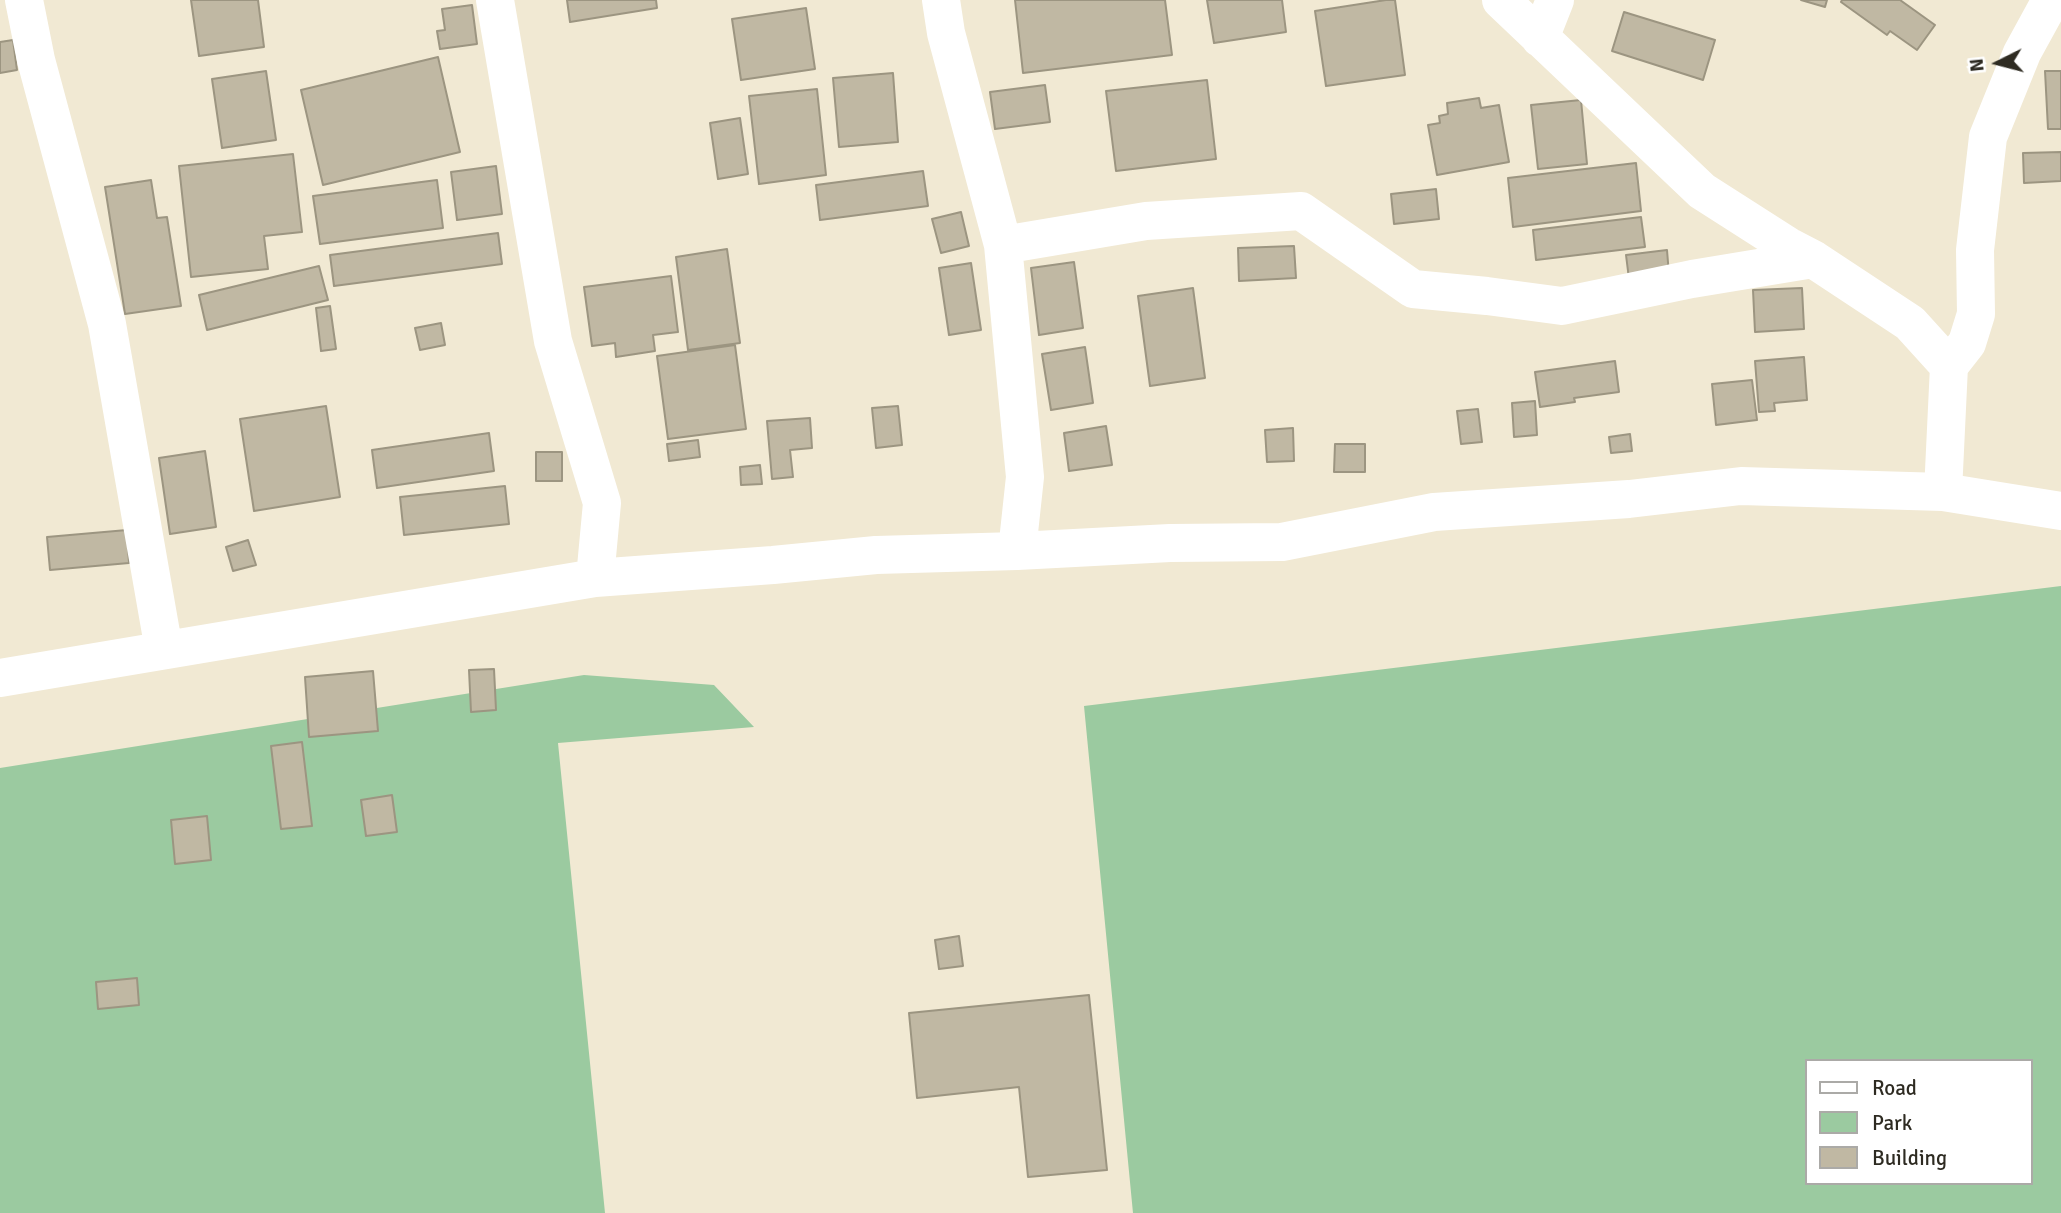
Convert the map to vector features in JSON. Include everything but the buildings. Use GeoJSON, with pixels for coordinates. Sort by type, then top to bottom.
{"type":"FeatureCollection","features":[{"type":"Feature","properties":{"kind":"street"},"geometry":{"type":"LineString","coordinates":[[24,0],[36,60],[107,324],[164,650]]}},
{"type":"Feature","properties":{"kind":"street"},"geometry":{"type":"LineString","coordinates":[[495,0],[553,341],[602,503],[595,578]]}},
{"type":"Feature","properties":{"kind":"street"},"geometry":{"type":"LineString","coordinates":[[941,0],[946,33],[1003,245],[1025,477],[1017,551]]}},
{"type":"Feature","properties":{"kind":"street"},"geometry":{"type":"LineString","coordinates":[[1501,0],[1702,191],[1910,323],[1949,366]]}},
{"type":"Feature","properties":{"kind":"street"},"geometry":{"type":"LineString","coordinates":[[1540,38],[1555,0]]}},
{"type":"Feature","properties":{"kind":"street"},"geometry":{"type":"LineString","coordinates":[[1943,492],[1949,366],[1967,343],[1976,314],[1975,250],[1987,137],[2022,53],[2050,0]]}},
{"type":"Feature","properties":{"kind":"street"},"geometry":{"type":"LineString","coordinates":[[1003,245],[1146,221],[1301,212],[1413,289],[1562,306],[1692,279],[1813,259]]}},
{"type":"Feature","properties":{"kind":"street"},"geometry":{"type":"LineString","coordinates":[[0,678],[595,578],[876,555],[1170,543],[1282,542],[1434,512],[1629,499],[1741,486],[1943,492],[2061,511]]}},
{"type":"Feature","properties":{"kind":"green space"},"geometry":{"type":"Polygon","coordinates":[[[2061,586],[2061,1213],[1133,1213],[1084,706],[2061,586]]]}},
{"type":"Feature","properties":{"kind":"green space"},"geometry":{"type":"Polygon","coordinates":[[[584,675],[714,685],[754,727],[558,743],[605,1213],[0,1213],[0,768],[584,675]]]}}]}
